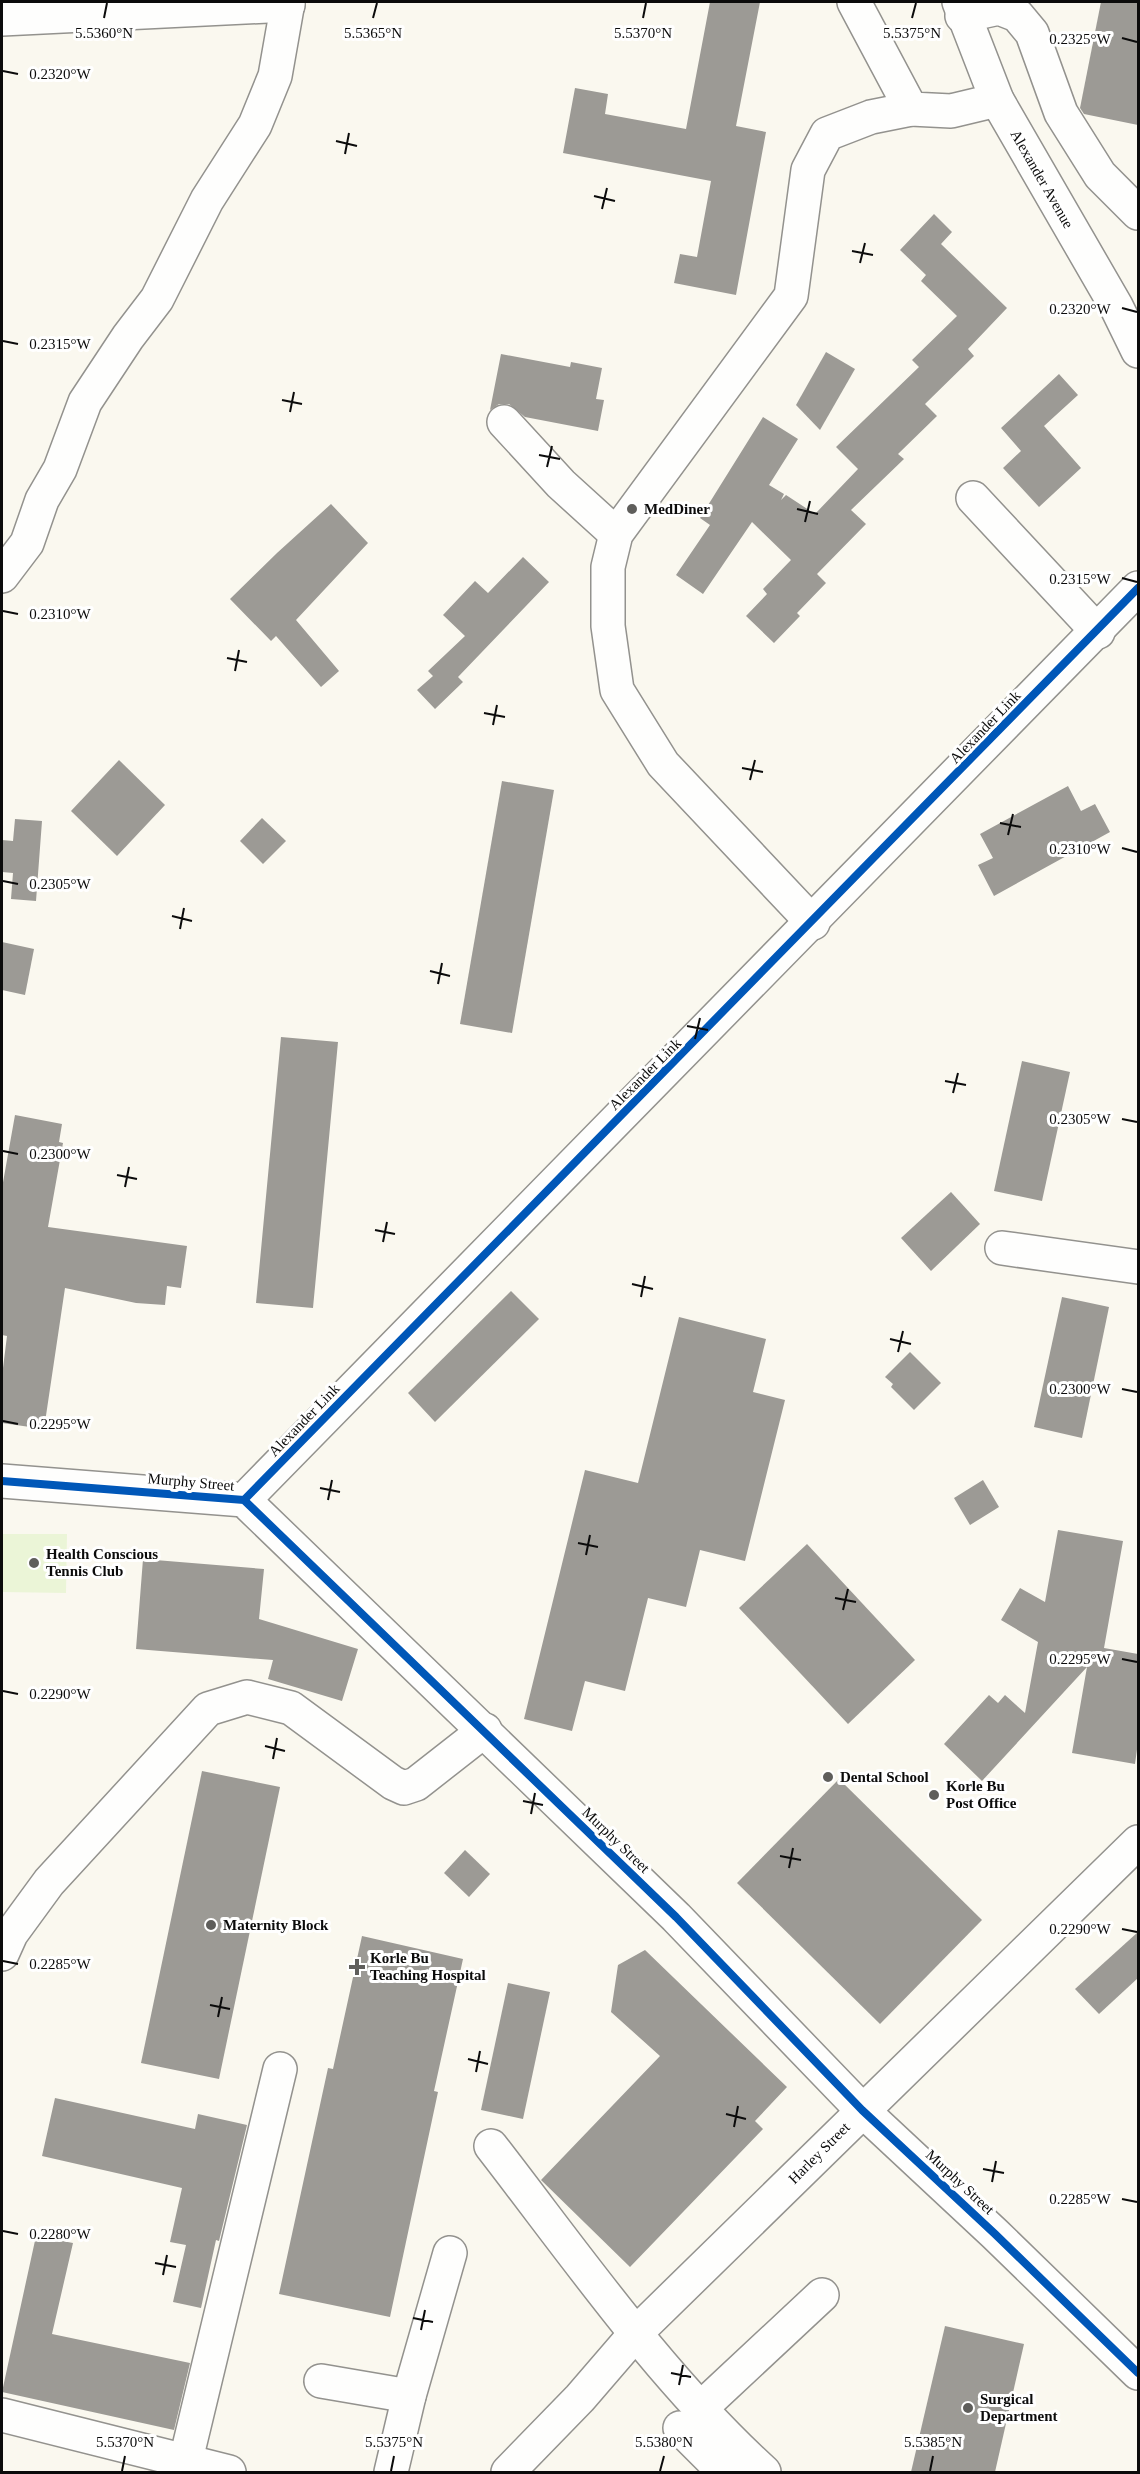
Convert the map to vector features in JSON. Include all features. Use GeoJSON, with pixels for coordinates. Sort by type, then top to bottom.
{"type":"FeatureCollection","features":[{"type":"Feature","properties":{"kind":"street"},"geometry":{"type":"LineString","coordinates":[[854,2],[911,109]]}},
{"type":"Feature","properties":{"kind":"street"},"geometry":{"type":"LineString","coordinates":[[2,19],[50,10],[288,3],[275,76],[255,125],[207,200],[157,299],[128,337],[85,402],[60,469],[42,500],[27,543],[2,576]]}},
{"type":"Feature","properties":{"kind":"street"},"geometry":{"type":"LineString","coordinates":[[961,9],[999,8],[1017,15],[1032,33],[1061,113],[1101,175],[1138,213]]}},
{"type":"Feature","properties":{"kind":"street","name":"Alexander Avenue"},"geometry":{"type":"LineString","coordinates":[[961,9],[997,100],[1116,306],[1138,351]]}},
{"type":"Feature","properties":{"kind":"street"},"geometry":{"type":"LineString","coordinates":[[813,922],[663,764],[616,690],[608,626],[608,567],[616,534],[791,296],[808,170],[827,134],[872,117],[911,109],[951,111],[997,100]]}},
{"type":"Feature","properties":{"kind":"street"},"geometry":{"type":"LineString","coordinates":[[504,422],[561,484],[616,534]]}},
{"type":"Feature","properties":{"kind":"street"},"geometry":{"type":"LineString","coordinates":[[973,498],[1098,632]]}},
{"type":"Feature","properties":{"kind":"street","name":"Alexander Link"},"geometry":{"type":"LineString","coordinates":[[244,1500],[1098,632],[1138,588]]}},
{"type":"Feature","properties":{"kind":"street"},"geometry":{"type":"LineString","coordinates":[[1002,1248],[1138,1267]]}},
{"type":"Feature","properties":{"kind":"street","name":"Murphy Street"},"geometry":{"type":"LineString","coordinates":[[2,1481],[244,1500],[485,1730],[676,1917],[862,2110],[995,2234],[1138,2373]]}},
{"type":"Feature","properties":{"kind":"street"},"geometry":{"type":"LineString","coordinates":[[2,1954],[11,1934],[50,1882],[208,1709],[247,1697],[291,1708],[393,1783],[404,1788],[416,1784],[485,1730]]}},
{"type":"Feature","properties":{"kind":"street","name":"Harley Street"},"geometry":{"type":"LineString","coordinates":[[508,2472],[580,2398],[636,2333],[1138,1842]]}},
{"type":"Feature","properties":{"kind":"street"},"geometry":{"type":"LineString","coordinates":[[184,2466],[280,2069]]}},
{"type":"Feature","properties":{"kind":"street"},"geometry":{"type":"LineString","coordinates":[[491,2146],[636,2333],[724,2472]]}},
{"type":"Feature","properties":{"kind":"street"},"geometry":{"type":"LineString","coordinates":[[391,2472],[409,2396],[450,2253]]}},
{"type":"Feature","properties":{"kind":"street"},"geometry":{"type":"LineString","coordinates":[[691,2418],[822,2295]]}},
{"type":"Feature","properties":{"kind":"street"},"geometry":{"type":"LineString","coordinates":[[321,2381],[409,2396]]}},
{"type":"Feature","properties":{"kind":"street"},"geometry":{"type":"LineString","coordinates":[[2,2415],[184,2466],[229,2472]]}},
{"type":"Feature","properties":{"kind":"street"},"geometry":{"type":"LineString","coordinates":[[691,2418],[764,2472]]}},
{"type":"Feature","properties":{"kind":"green space","name":"Health Conscious Tennis Club"},"geometry":{"type":"Polygon","coordinates":[[[2,1534],[67,1534],[66,1593],[2,1592],[2,1534]]]}},
{"type":"Feature","properties":{"kind":"building"},"geometry":{"type":"Polygon","coordinates":[[[710,2],[760,2],[736,126],[766,132],[736,295],[674,283],[680,254],[697,257],[711,181],[563,153],[575,88],[608,94],[605,114],[686,129],[710,2]]]}},
{"type":"Feature","properties":{"kind":"building"},"geometry":{"type":"Polygon","coordinates":[[[1101,2],[1138,2],[1138,125],[1084,114],[1080,108],[1101,2]]]}},
{"type":"Feature","properties":{"kind":"building"},"geometry":{"type":"Polygon","coordinates":[[[934,214],[952,232],[941,244],[1007,308],[968,349],[974,356],[925,404],[937,416],[898,454],[904,459],[851,510],[866,524],[817,574],[826,583],[797,613],[800,616],[774,643],[746,616],[767,594],[763,589],[791,560],[752,522],[703,594],[676,575],[710,525],[700,518],[763,417],[798,439],[769,485],[784,494],[781,500],[786,495],[815,514],[858,469],[836,447],[919,367],[912,360],[957,316],[921,281],[926,275],[900,250],[934,214]]]}},
{"type":"Feature","properties":{"kind":"building"},"geometry":{"type":"Polygon","coordinates":[[[826,352],[855,369],[820,430],[796,405],[826,352]]]}},
{"type":"Feature","properties":{"kind":"building"},"geometry":{"type":"Polygon","coordinates":[[[501,354],[570,367],[571,362],[602,368],[596,399],[604,400],[598,431],[525,417],[509,404],[499,404],[490,410],[501,354]]]}},
{"type":"Feature","properties":{"kind":"building"},"geometry":{"type":"Polygon","coordinates":[[[1059,374],[1078,395],[1044,426],[1081,468],[1039,507],[1003,468],[1021,451],[1001,428],[1059,374]]]}},
{"type":"Feature","properties":{"kind":"building"},"geometry":{"type":"Polygon","coordinates":[[[331,504],[368,543],[296,620],[339,671],[321,687],[276,636],[271,641],[230,599],[331,504]]]}},
{"type":"Feature","properties":{"kind":"building"},"geometry":{"type":"Polygon","coordinates":[[[523,557],[549,582],[458,677],[463,682],[435,709],[417,690],[433,676],[428,671],[465,636],[443,615],[475,581],[488,593],[523,557]]]}},
{"type":"Feature","properties":{"kind":"building"},"geometry":{"type":"Polygon","coordinates":[[[119,760],[165,805],[117,856],[71,811],[119,760]]]}},
{"type":"Feature","properties":{"kind":"building"},"geometry":{"type":"Polygon","coordinates":[[[502,781],[554,790],[512,1033],[460,1024],[502,781]]]}},
{"type":"Feature","properties":{"kind":"building"},"geometry":{"type":"Polygon","coordinates":[[[1068,786],[1081,811],[1095,804],[1110,832],[994,896],[978,865],[993,858],[980,834],[1068,786]]]}},
{"type":"Feature","properties":{"kind":"building"},"geometry":{"type":"Polygon","coordinates":[[[262,818],[286,841],[263,864],[240,841],[262,818]]]}},
{"type":"Feature","properties":{"kind":"building"},"geometry":{"type":"Polygon","coordinates":[[[15,819],[42,821],[36,901],[11,899],[13,873],[2,872],[2,840],[13,841],[15,819]]]}},
{"type":"Feature","properties":{"kind":"building"},"geometry":{"type":"Polygon","coordinates":[[[2,942],[34,949],[25,995],[2,990],[2,942]]]}},
{"type":"Feature","properties":{"kind":"building"},"geometry":{"type":"Polygon","coordinates":[[[281,1037],[338,1042],[313,1308],[256,1303],[281,1037]]]}},
{"type":"Feature","properties":{"kind":"building"},"geometry":{"type":"Polygon","coordinates":[[[1022,1061],[1070,1072],[1042,1201],[994,1191],[1022,1061]]]}},
{"type":"Feature","properties":{"kind":"building"},"geometry":{"type":"Polygon","coordinates":[[[15,1115],[62,1124],[59,1142],[63,1143],[48,1227],[187,1246],[181,1288],[167,1286],[165,1305],[136,1303],[65,1288],[44,1429],[2,1423],[2,1376],[7,1336],[2,1335],[2,1188],[15,1115]]]}},
{"type":"Feature","properties":{"kind":"building"},"geometry":{"type":"Polygon","coordinates":[[[951,1192],[980,1224],[931,1271],[901,1238],[951,1192]]]}},
{"type":"Feature","properties":{"kind":"building"},"geometry":{"type":"Polygon","coordinates":[[[511,1291],[539,1319],[435,1422],[408,1393],[511,1291]]]}},
{"type":"Feature","properties":{"kind":"building"},"geometry":{"type":"Polygon","coordinates":[[[1062,1297],[1109,1307],[1082,1438],[1034,1427],[1062,1297]]]}},
{"type":"Feature","properties":{"kind":"building"},"geometry":{"type":"Polygon","coordinates":[[[679,1317],[766,1339],[753,1392],[785,1400],[745,1561],[700,1550],[686,1607],[648,1598],[625,1691],[585,1681],[572,1731],[524,1719],[585,1470],[638,1483],[679,1317]]]}},
{"type":"Feature","properties":{"kind":"building"},"geometry":{"type":"Polygon","coordinates":[[[910,1352],[941,1383],[914,1410],[891,1387],[893,1384],[885,1377],[910,1352]]]}},
{"type":"Feature","properties":{"kind":"building"},"geometry":{"type":"Polygon","coordinates":[[[983,1480],[999,1507],[970,1525],[954,1498],[983,1480]]]}},
{"type":"Feature","properties":{"kind":"building"},"geometry":{"type":"Polygon","coordinates":[[[1058,1530],[1123,1541],[1104,1648],[1138,1654],[1138,1742],[1135,1764],[1072,1753],[1087,1667],[982,1781],[944,1744],[989,1695],[998,1703],[1005,1695],[1025,1713],[1038,1642],[1001,1620],[1020,1588],[1045,1602],[1058,1530]]]}},
{"type":"Feature","properties":{"kind":"building"},"geometry":{"type":"Polygon","coordinates":[[[807,1544],[915,1660],[848,1724],[739,1608],[807,1544]]]}},
{"type":"Feature","properties":{"kind":"building"},"geometry":{"type":"Polygon","coordinates":[[[143,1559],[264,1569],[259,1619],[358,1649],[342,1701],[268,1679],[273,1660],[136,1649],[143,1559]]]}},
{"type":"Feature","properties":{"kind":"building","name":"Maternity Block"},"geometry":{"type":"Polygon","coordinates":[[[202,1771],[280,1787],[219,2079],[141,2063],[202,1771]]]}},
{"type":"Feature","properties":{"kind":"building"},"geometry":{"type":"Polygon","coordinates":[[[839,1779],[982,1920],[880,2024],[737,1883],[839,1779]]]}},
{"type":"Feature","properties":{"kind":"building"},"geometry":{"type":"Polygon","coordinates":[[[465,1850],[490,1874],[469,1897],[444,1873],[465,1850]]]}},
{"type":"Feature","properties":{"kind":"building"},"geometry":{"type":"Polygon","coordinates":[[[1138,1932],[1138,1978],[1099,2014],[1075,1989],[1138,1932]]]}},
{"type":"Feature","properties":{"kind":"building"},"geometry":{"type":"Polygon","coordinates":[[[362,1936],[463,1959],[434,2091],[438,2092],[390,2317],[279,2294],[328,2068],[333,2069],[362,1936]]]}},
{"type":"Feature","properties":{"kind":"building"},"geometry":{"type":"Polygon","coordinates":[[[645,1950],[787,2087],[755,2121],[763,2129],[630,2267],[541,2180],[660,2056],[611,2012],[618,1965],[645,1950]]]}},
{"type":"Feature","properties":{"kind":"building"},"geometry":{"type":"Polygon","coordinates":[[[508,1983],[550,1992],[523,2119],[481,2110],[508,1983]]]}},
{"type":"Feature","properties":{"kind":"building"},"geometry":{"type":"Polygon","coordinates":[[[55,2098],[195,2129],[198,2114],[247,2125],[219,2241],[216,2240],[201,2308],[173,2302],[186,2245],[170,2242],[182,2188],[42,2156],[55,2098]]]}},
{"type":"Feature","properties":{"kind":"building"},"geometry":{"type":"Polygon","coordinates":[[[36,2236],[73,2243],[52,2334],[190,2363],[174,2430],[2,2392],[36,2236]]]}},
{"type":"Feature","properties":{"kind":"building","name":"Surgical Department"},"geometry":{"type":"Polygon","coordinates":[[[945,2326],[1024,2344],[995,2472],[911,2472],[945,2326]]]}},
{"type":"Feature","properties":{"kind":"cycle path"},"geometry":{"type":"LineString","coordinates":[[244,1500],[1138,588]]}},
{"type":"Feature","properties":{"kind":"cycle path"},"geometry":{"type":"LineString","coordinates":[[2,1481],[244,1500],[676,1917],[862,2110],[995,2234],[1138,2373]]}},
{"type":"Feature","properties":{"kind":"place","name":"MedDiner"},"geometry":{"type":"Point","coordinates":[632,509]}},
{"type":"Feature","properties":{"kind":"place","name":"Health Conscious Tennis Club"},"geometry":{"type":"Point","coordinates":[34,1563]}},
{"type":"Feature","properties":{"kind":"place","name":"Dental School"},"geometry":{"type":"Point","coordinates":[828,1777]}},
{"type":"Feature","properties":{"kind":"place","name":"Korle Bu Post Office"},"geometry":{"type":"Point","coordinates":[934,1795]}},
{"type":"Feature","properties":{"kind":"place","name":"Maternity Block"},"geometry":{"type":"Point","coordinates":[211,1925]}},
{"type":"Feature","properties":{"kind":"place","name":"Korle Bu Teaching Hospital"},"geometry":{"type":"Point","coordinates":[357,1967]}},
{"type":"Feature","properties":{"kind":"place","name":"Surgical Department"},"geometry":{"type":"Point","coordinates":[968,2408]}}]}
